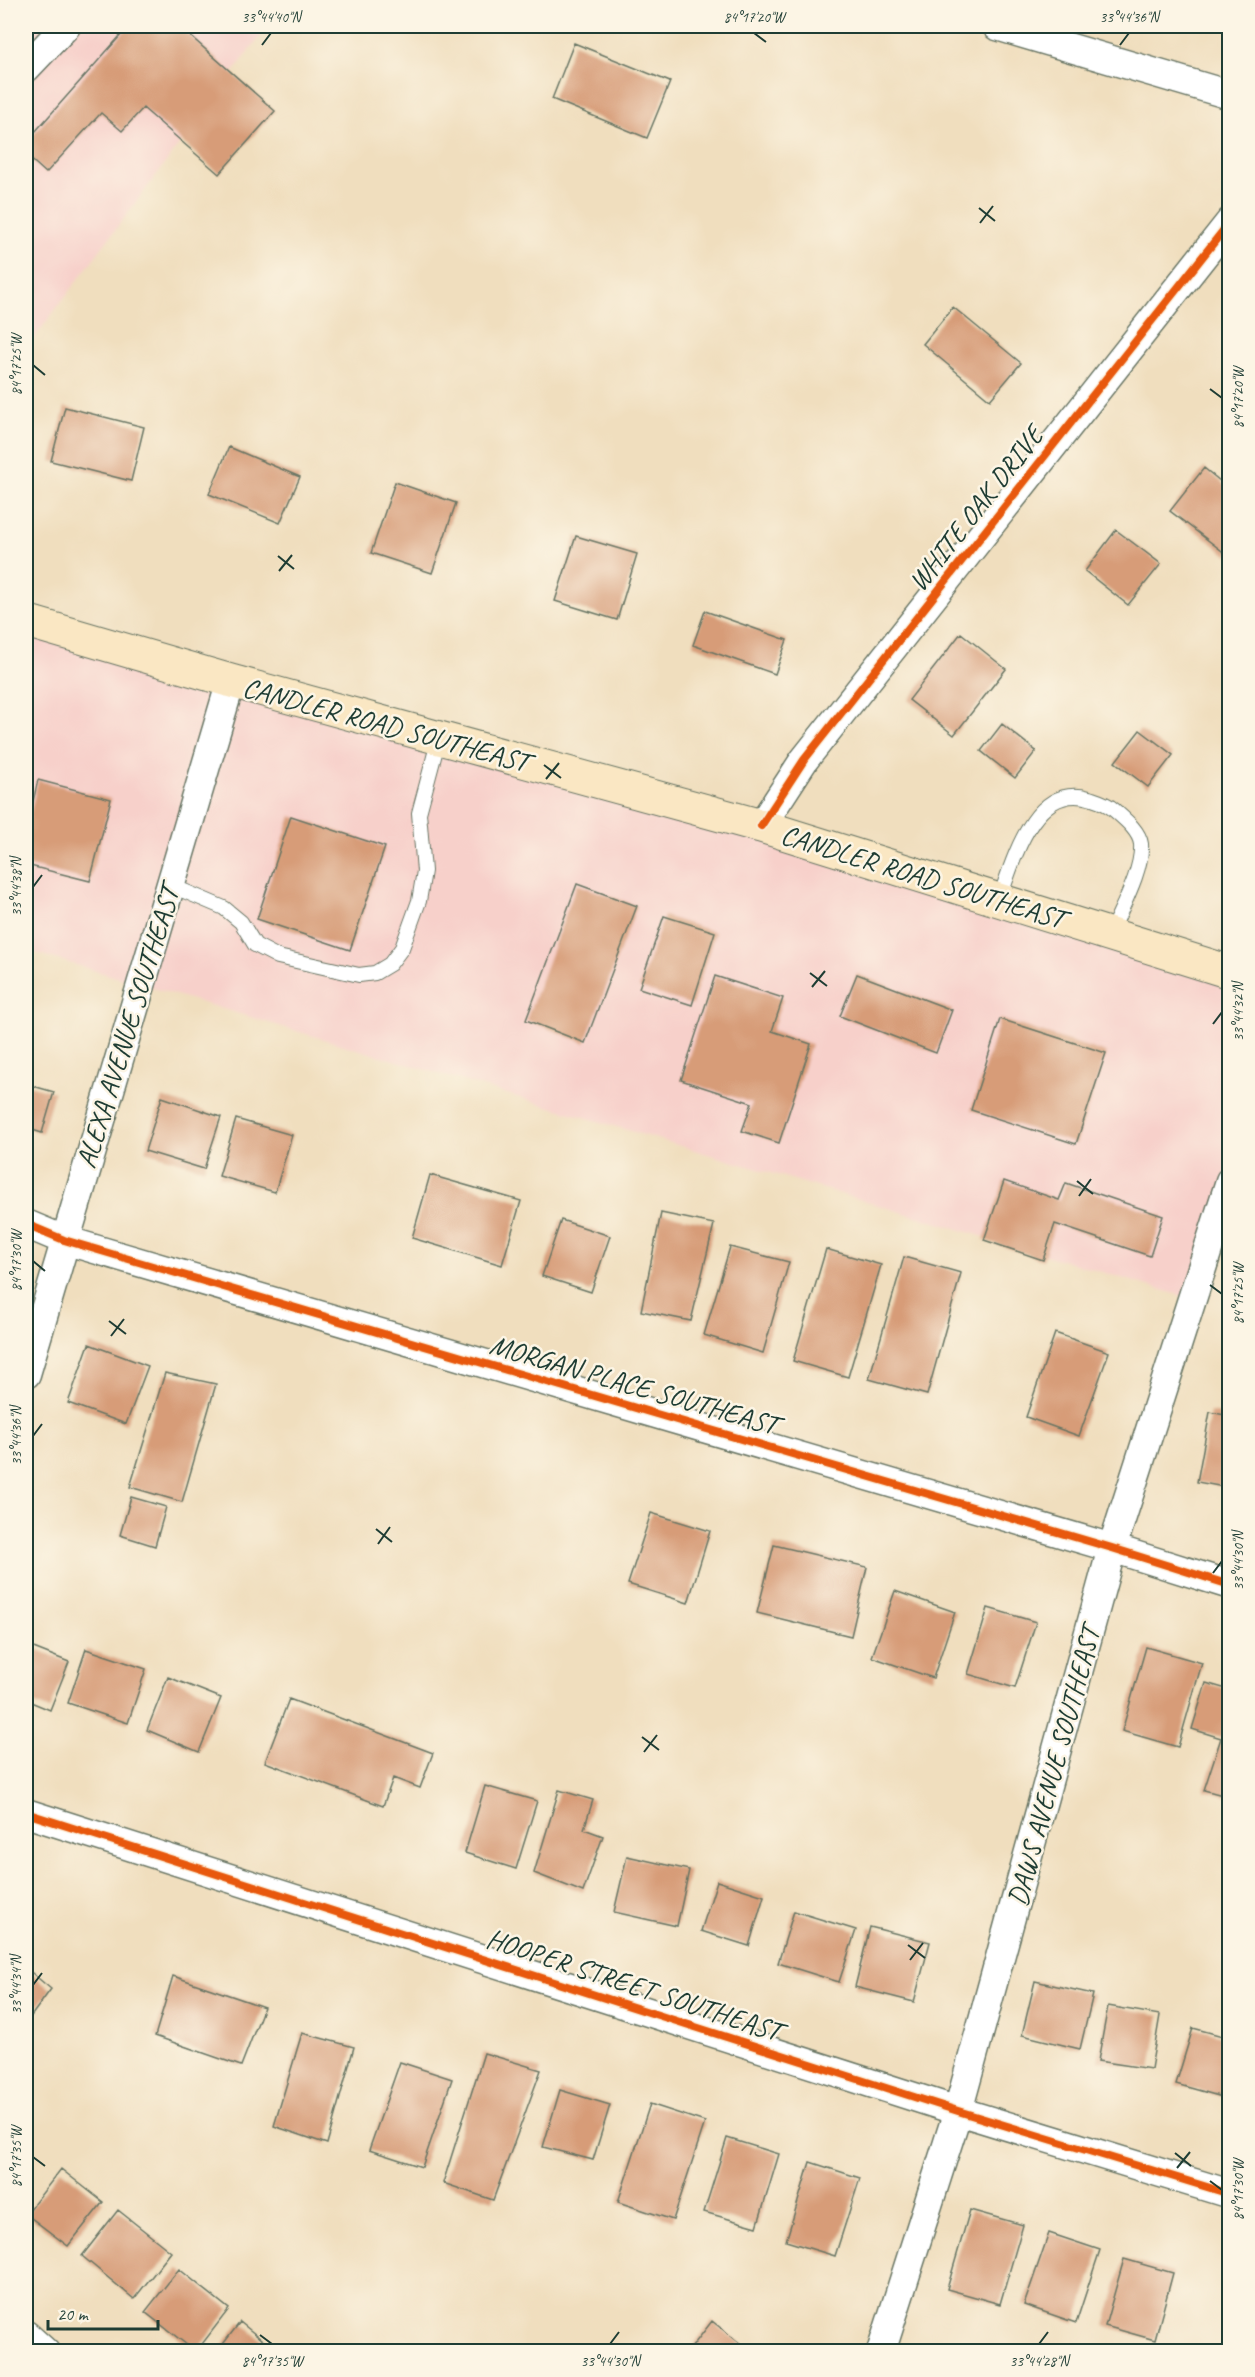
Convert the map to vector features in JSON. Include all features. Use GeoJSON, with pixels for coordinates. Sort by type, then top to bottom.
{"type":"FeatureCollection","features":[{"type":"Feature","properties":{"kind":"main road","name":"CANDLER ROAD SOUTHEAST"},"geometry":{"type":"LineString","coordinates":[[26,621],[231,681],[761,826],[1230,972]]}},
{"type":"Feature","properties":{"kind":"street"},"geometry":{"type":"LineString","coordinates":[[26,68],[66,26]]}},
{"type":"Feature","properties":{"kind":"street"},"geometry":{"type":"LineString","coordinates":[[997,26],[1230,95]]}},
{"type":"Feature","properties":{"kind":"street","name":"WHITE OAK DRIVE"},"geometry":{"type":"LineString","coordinates":[[761,826],[804,760],[1230,222]]}},
{"type":"Feature","properties":{"kind":"street","name":"ALEXA AVENUE SOUTHEAST"},"geometry":{"type":"LineString","coordinates":[[26,1374],[231,681]]}},
{"type":"Feature","properties":{"kind":"street","name":"DAWS AVENUE SOUTHEAST"},"geometry":{"type":"LineString","coordinates":[[881,2352],[958,2111],[1112,1548],[1230,1181]]}},
{"type":"Feature","properties":{"kind":"street","name":"MORGAN PLACE SOUTHEAST"},"geometry":{"type":"LineString","coordinates":[[26,1224],[64,1240],[1112,1548],[1230,1585]]}},
{"type":"Feature","properties":{"kind":"street","name":"HOOPER STREET SOUTHEAST"},"geometry":{"type":"LineString","coordinates":[[26,1813],[958,2111],[1230,2194]]}},
{"type":"Feature","properties":{"kind":"street"},"geometry":{"type":"LineString","coordinates":[[26,2335],[45,2352]]}},
{"type":"Feature","properties":{"kind":"lane"},"geometry":{"type":"LineString","coordinates":[[170,885],[224,908],[241,922],[255,945],[278,957],[359,975],[375,973],[390,964],[402,948],[419,901],[424,872],[419,813],[439,738]]}},
{"type":"Feature","properties":{"kind":"lane"},"geometry":{"type":"LineString","coordinates":[[999,900],[1022,838],[1039,813],[1059,800],[1080,796],[1108,804],[1131,825],[1141,843],[1135,874],[1110,934]]}},
{"type":"Feature","properties":{"kind":"shaded area"},"geometry":{"type":"Polygon","coordinates":[[[26,26],[268,26],[26,349],[26,26]]]}},
{"type":"Feature","properties":{"kind":"shaded area"},"geometry":{"type":"Polygon","coordinates":[[[26,614],[1229,971],[1229,1212],[1202,1302],[26,950],[26,614]]]}},
{"type":"Feature","properties":{"kind":"building"},"geometry":{"type":"Polygon","coordinates":[[[129,26],[179,26],[275,111],[219,174],[143,108],[122,131],[101,113],[46,173],[26,155],[26,142],[129,26]]]}},
{"type":"Feature","properties":{"kind":"building"},"geometry":{"type":"Polygon","coordinates":[[[574,43],[670,82],[647,138],[552,99],[574,43]]]}},
{"type":"Feature","properties":{"kind":"building"},"geometry":{"type":"Polygon","coordinates":[[[953,307],[1021,363],[990,400],[923,344],[953,307]]]}},
{"type":"Feature","properties":{"kind":"building"},"geometry":{"type":"Polygon","coordinates":[[[65,407],[144,427],[131,481],[51,461],[65,407]]]}},
{"type":"Feature","properties":{"kind":"building"},"geometry":{"type":"Polygon","coordinates":[[[229,447],[300,477],[280,523],[209,494],[229,447]]]}},
{"type":"Feature","properties":{"kind":"building"},"geometry":{"type":"Polygon","coordinates":[[[1204,468],[1225,485],[1230,480],[1230,557],[1170,511],[1204,468]]]}},
{"type":"Feature","properties":{"kind":"building"},"geometry":{"type":"Polygon","coordinates":[[[395,482],[456,503],[432,573],[371,553],[395,482]]]}},
{"type":"Feature","properties":{"kind":"building"},"geometry":{"type":"Polygon","coordinates":[[[1116,530],[1161,564],[1128,605],[1085,571],[1116,530]]]}},
{"type":"Feature","properties":{"kind":"building"},"geometry":{"type":"Polygon","coordinates":[[[576,536],[637,554],[617,620],[555,601],[576,536]]]}},
{"type":"Feature","properties":{"kind":"building"},"geometry":{"type":"Polygon","coordinates":[[[705,611],[787,640],[775,674],[693,645],[705,611]]]}},
{"type":"Feature","properties":{"kind":"building"},"geometry":{"type":"Polygon","coordinates":[[[961,633],[1006,669],[954,735],[909,700],[961,633]]]}},
{"type":"Feature","properties":{"kind":"building"},"geometry":{"type":"Polygon","coordinates":[[[1002,724],[1036,751],[1015,778],[981,751],[1002,724]]]}},
{"type":"Feature","properties":{"kind":"building"},"geometry":{"type":"Polygon","coordinates":[[[1140,730],[1173,755],[1148,787],[1115,762],[1140,730]]]}},
{"type":"Feature","properties":{"kind":"building"},"geometry":{"type":"Polygon","coordinates":[[[38,780],[111,799],[90,881],[26,865],[26,831],[38,780]]]}},
{"type":"Feature","properties":{"kind":"building"},"geometry":{"type":"Polygon","coordinates":[[[291,816],[385,847],[350,950],[257,919],[291,816]]]}},
{"type":"Feature","properties":{"kind":"building"},"geometry":{"type":"Polygon","coordinates":[[[577,884],[637,906],[585,1043],[526,1020],[577,884]]]}},
{"type":"Feature","properties":{"kind":"building"},"geometry":{"type":"Polygon","coordinates":[[[664,916],[715,932],[692,1005],[639,988],[664,916]]]}},
{"type":"Feature","properties":{"kind":"building"},"geometry":{"type":"Polygon","coordinates":[[[857,974],[952,1010],[936,1053],[840,1016],[857,974]]]}},
{"type":"Feature","properties":{"kind":"building"},"geometry":{"type":"Polygon","coordinates":[[[715,976],[783,998],[772,1031],[811,1044],[779,1143],[742,1131],[752,1103],[681,1080],[715,976]]]}},
{"type":"Feature","properties":{"kind":"building"},"geometry":{"type":"Polygon","coordinates":[[[1000,1019],[1106,1053],[1076,1144],[971,1110],[1000,1019]]]}},
{"type":"Feature","properties":{"kind":"building"},"geometry":{"type":"Polygon","coordinates":[[[26,1084],[54,1092],[42,1133],[26,1128],[26,1084]]]}},
{"type":"Feature","properties":{"kind":"building"},"geometry":{"type":"Polygon","coordinates":[[[162,1097],[221,1117],[204,1169],[145,1151],[162,1097]]]}},
{"type":"Feature","properties":{"kind":"building"},"geometry":{"type":"Polygon","coordinates":[[[236,1119],[292,1135],[275,1192],[219,1176],[236,1119]]]}},
{"type":"Feature","properties":{"kind":"building"},"geometry":{"type":"Polygon","coordinates":[[[430,1175],[521,1201],[502,1265],[412,1238],[430,1175]]]}},
{"type":"Feature","properties":{"kind":"building"},"geometry":{"type":"Polygon","coordinates":[[[1004,1181],[1059,1200],[1066,1183],[1163,1216],[1150,1256],[1055,1224],[1043,1260],[984,1240],[1004,1181]]]}},
{"type":"Feature","properties":{"kind":"building"},"geometry":{"type":"Polygon","coordinates":[[[661,1213],[714,1224],[691,1321],[641,1311],[661,1213]]]}},
{"type":"Feature","properties":{"kind":"building"},"geometry":{"type":"Polygon","coordinates":[[[561,1220],[610,1236],[591,1292],[542,1276],[561,1220]]]}},
{"type":"Feature","properties":{"kind":"building"},"geometry":{"type":"Polygon","coordinates":[[[730,1247],[789,1262],[763,1353],[704,1335],[730,1247]]]}},
{"type":"Feature","properties":{"kind":"building"},"geometry":{"type":"Polygon","coordinates":[[[826,1249],[881,1265],[848,1377],[793,1361],[826,1249]]]}},
{"type":"Feature","properties":{"kind":"building"},"geometry":{"type":"Polygon","coordinates":[[[904,1257],[961,1273],[927,1395],[869,1379],[904,1257]]]}},
{"type":"Feature","properties":{"kind":"building"},"geometry":{"type":"Polygon","coordinates":[[[1055,1333],[1109,1352],[1079,1436],[1026,1417],[1055,1333]]]}},
{"type":"Feature","properties":{"kind":"building"},"geometry":{"type":"Polygon","coordinates":[[[89,1344],[148,1366],[126,1424],[68,1403],[89,1344]]]}},
{"type":"Feature","properties":{"kind":"building"},"geometry":{"type":"Polygon","coordinates":[[[165,1373],[216,1384],[182,1502],[130,1487],[165,1373]]]}},
{"type":"Feature","properties":{"kind":"building"},"geometry":{"type":"Polygon","coordinates":[[[1210,1412],[1230,1416],[1230,1488],[1197,1482],[1210,1412]]]}},
{"type":"Feature","properties":{"kind":"building"},"geometry":{"type":"Polygon","coordinates":[[[131,1497],[166,1507],[155,1546],[120,1535],[131,1497]]]}},
{"type":"Feature","properties":{"kind":"building"},"geometry":{"type":"Polygon","coordinates":[[[651,1513],[710,1531],[688,1603],[628,1584],[651,1513]]]}},
{"type":"Feature","properties":{"kind":"building"},"geometry":{"type":"Polygon","coordinates":[[[774,1545],[867,1567],[851,1636],[757,1613],[774,1545]]]}},
{"type":"Feature","properties":{"kind":"building"},"geometry":{"type":"Polygon","coordinates":[[[895,1591],[955,1612],[933,1678],[872,1657],[895,1591]]]}},
{"type":"Feature","properties":{"kind":"building"},"geometry":{"type":"Polygon","coordinates":[[[988,1608],[1036,1622],[1015,1688],[968,1674],[988,1608]]]}},
{"type":"Feature","properties":{"kind":"building"},"geometry":{"type":"Polygon","coordinates":[[[26,1645],[69,1662],[50,1710],[26,1700],[26,1645]]]}},
{"type":"Feature","properties":{"kind":"building"},"geometry":{"type":"Polygon","coordinates":[[[1146,1647],[1202,1663],[1178,1747],[1122,1731],[1146,1647]]]}},
{"type":"Feature","properties":{"kind":"building"},"geometry":{"type":"Polygon","coordinates":[[[86,1649],[146,1669],[128,1723],[68,1703],[86,1649]]]}},
{"type":"Feature","properties":{"kind":"building"},"geometry":{"type":"Polygon","coordinates":[[[168,1677],[221,1698],[199,1752],[147,1730],[168,1677]]]}},
{"type":"Feature","properties":{"kind":"building"},"geometry":{"type":"Polygon","coordinates":[[[1206,1683],[1230,1690],[1230,1797],[1204,1790],[1221,1738],[1192,1729],[1206,1683]]]}},
{"type":"Feature","properties":{"kind":"building"},"geometry":{"type":"Polygon","coordinates":[[[289,1699],[433,1753],[420,1788],[393,1778],[383,1806],[265,1762],[289,1699]]]}},
{"type":"Feature","properties":{"kind":"building"},"geometry":{"type":"Polygon","coordinates":[[[485,1786],[537,1801],[516,1869],[465,1853],[485,1786]]]}},
{"type":"Feature","properties":{"kind":"building"},"geometry":{"type":"Polygon","coordinates":[[[559,1790],[593,1800],[584,1829],[603,1836],[583,1892],[534,1873],[559,1790]]]}},
{"type":"Feature","properties":{"kind":"building"},"geometry":{"type":"Polygon","coordinates":[[[627,1856],[689,1870],[677,1926],[614,1912],[627,1856]]]}},
{"type":"Feature","properties":{"kind":"building"},"geometry":{"type":"Polygon","coordinates":[[[717,1881],[764,1896],[749,1946],[701,1931],[717,1881]]]}},
{"type":"Feature","properties":{"kind":"building"},"geometry":{"type":"Polygon","coordinates":[[[794,1911],[856,1930],[839,1982],[778,1963],[794,1911]]]}},
{"type":"Feature","properties":{"kind":"building"},"geometry":{"type":"Polygon","coordinates":[[[870,1927],[930,1942],[914,2002],[855,1987],[870,1927]]]}},
{"type":"Feature","properties":{"kind":"building"},"geometry":{"type":"Polygon","coordinates":[[[26,1968],[51,1989],[26,2023],[26,1968]]]}},
{"type":"Feature","properties":{"kind":"building"},"geometry":{"type":"Polygon","coordinates":[[[173,1976],[264,2007],[241,2066],[155,2036],[173,1976]]]}},
{"type":"Feature","properties":{"kind":"building"},"geometry":{"type":"Polygon","coordinates":[[[1035,1981],[1093,1994],[1080,2049],[1022,2035],[1035,1981]]]}},
{"type":"Feature","properties":{"kind":"building"},"geometry":{"type":"Polygon","coordinates":[[[1108,2006],[1160,2015],[1151,2069],[1098,2061],[1108,2006]]]}},
{"type":"Feature","properties":{"kind":"building"},"geometry":{"type":"Polygon","coordinates":[[[1193,2028],[1230,2038],[1230,2088],[1226,2098],[1176,2084],[1193,2028]]]}},
{"type":"Feature","properties":{"kind":"building"},"geometry":{"type":"Polygon","coordinates":[[[302,2033],[354,2047],[327,2144],[274,2126],[302,2033]]]}},
{"type":"Feature","properties":{"kind":"building"},"geometry":{"type":"Polygon","coordinates":[[[484,2053],[541,2070],[493,2200],[443,2183],[484,2053]]]}},
{"type":"Feature","properties":{"kind":"building"},"geometry":{"type":"Polygon","coordinates":[[[400,2062],[452,2079],[422,2167],[369,2150],[400,2062]]]}},
{"type":"Feature","properties":{"kind":"building"},"geometry":{"type":"Polygon","coordinates":[[[560,2090],[610,2105],[593,2160],[543,2147],[560,2090]]]}},
{"type":"Feature","properties":{"kind":"building"},"geometry":{"type":"Polygon","coordinates":[[[650,2104],[705,2122],[673,2220],[618,2202],[650,2104]]]}},
{"type":"Feature","properties":{"kind":"building"},"geometry":{"type":"Polygon","coordinates":[[[727,2138],[779,2154],[757,2227],[704,2212],[727,2138]]]}},
{"type":"Feature","properties":{"kind":"building"},"geometry":{"type":"Polygon","coordinates":[[[810,2162],[860,2178],[835,2256],[786,2241],[810,2162]]]}},
{"type":"Feature","properties":{"kind":"building"},"geometry":{"type":"Polygon","coordinates":[[[61,2169],[103,2202],[68,2246],[26,2214],[61,2169]]]}},
{"type":"Feature","properties":{"kind":"building"},"geometry":{"type":"Polygon","coordinates":[[[118,2210],[171,2252],[134,2299],[82,2256],[118,2210]]]}},
{"type":"Feature","properties":{"kind":"building"},"geometry":{"type":"Polygon","coordinates":[[[970,2210],[1023,2225],[1000,2304],[947,2289],[970,2210]]]}},
{"type":"Feature","properties":{"kind":"building"},"geometry":{"type":"Polygon","coordinates":[[[1049,2233],[1100,2250],[1076,2323],[1024,2305],[1049,2233]]]}},
{"type":"Feature","properties":{"kind":"building"},"geometry":{"type":"Polygon","coordinates":[[[1124,2259],[1173,2273],[1155,2340],[1105,2326],[1124,2259]]]}},
{"type":"Feature","properties":{"kind":"building"},"geometry":{"type":"Polygon","coordinates":[[[179,2269],[229,2309],[196,2352],[145,2312],[179,2269]]]}},
{"type":"Feature","properties":{"kind":"building"},"geometry":{"type":"Polygon","coordinates":[[[712,2321],[751,2352],[688,2352],[712,2321]]]}},
{"type":"Feature","properties":{"kind":"building"},"geometry":{"type":"Polygon","coordinates":[[[240,2322],[277,2352],[217,2352],[240,2322]]]}},
{"type":"Feature","properties":{"kind":"cycle path"},"geometry":{"type":"LineString","coordinates":[[761,826],[804,760],[1230,222]]}},
{"type":"Feature","properties":{"kind":"cycle path"},"geometry":{"type":"LineString","coordinates":[[26,1224],[64,1240],[1112,1548],[1230,1585]]}},
{"type":"Feature","properties":{"kind":"cycle path"},"geometry":{"type":"LineString","coordinates":[[26,1813],[958,2111],[1230,2194]]}}]}
